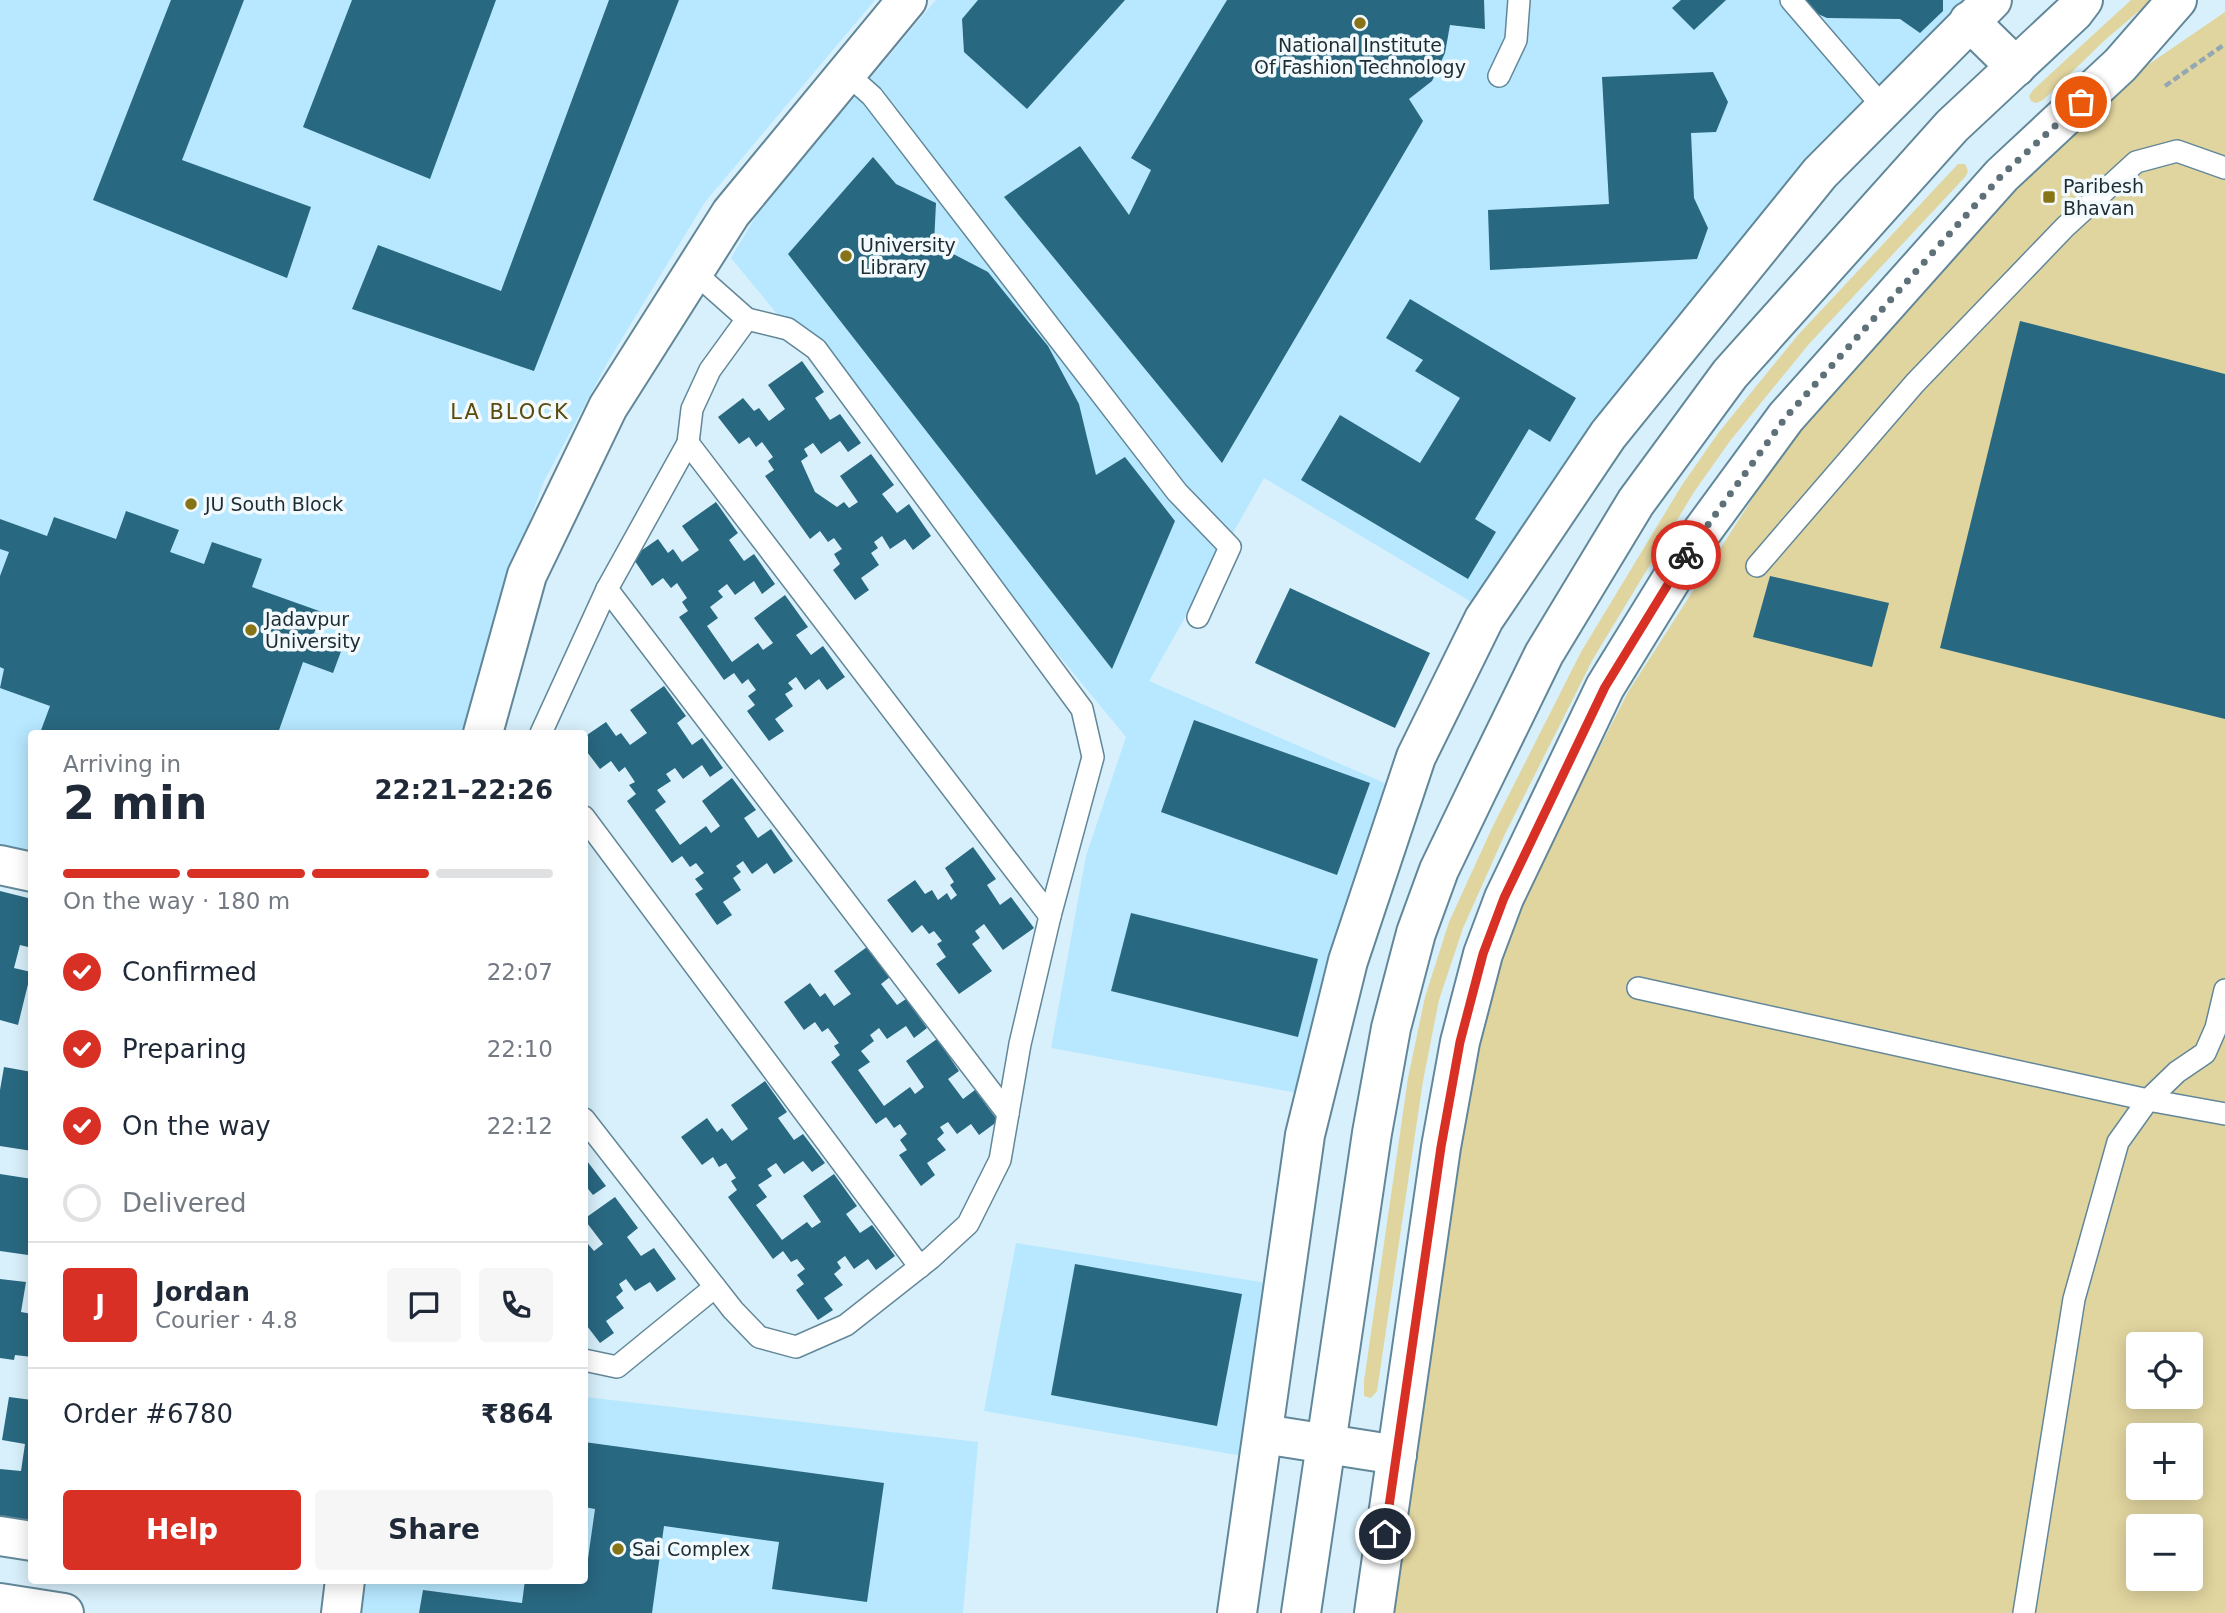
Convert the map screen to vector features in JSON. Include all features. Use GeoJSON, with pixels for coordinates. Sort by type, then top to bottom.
{"type":"FeatureCollection","features":[{"type":"Feature","properties":{"kind":"main road"},"geometry":{"type":"LineString","coordinates":[[485,730],[527,575],[608,407],[731,213],[907,0]]}},
{"type":"Feature","properties":{"kind":"main road"},"geometry":{"type":"LineString","coordinates":[[1301,1613],[1372,1133],[1391,1028],[1416,933],[1439,870],[1544,654],[1636,502],[1730,374],[1943,136],[2074,12],[2083,0]]}},
{"type":"Feature","properties":{"kind":"main road"},"geometry":{"type":"LineString","coordinates":[[1374,1613],[1441,1147],[1460,1042],[1483,954],[1504,898],[1605,687],[1695,541],[1786,417],[2002,175],[2120,65],[2177,0]]}},
{"type":"Feature","properties":{"kind":"main road"},"geometry":{"type":"LineString","coordinates":[[1237,1613],[1305,1135],[1348,961],[1416,757],[1484,619],[1608,435],[1820,173],[1981,11],[2015,67]]}},
{"type":"Feature","properties":{"kind":"main road"},"geometry":{"type":"LineString","coordinates":[[0,865],[28,871]]}},
{"type":"Feature","properties":{"kind":"main road"},"geometry":{"type":"LineString","coordinates":[[1264,1434],[1397,1455]]}},
{"type":"Feature","properties":{"kind":"main road"},"geometry":{"type":"LineString","coordinates":[[0,1536],[28,1540]]}},
{"type":"Feature","properties":{"kind":"main road"},"geometry":{"type":"LineString","coordinates":[[341,1613],[345,1584]]}},
{"type":"Feature","properties":{"kind":"main road"},"geometry":{"type":"LineString","coordinates":[[0,1604],[64,1613]]}},
{"type":"Feature","properties":{"kind":"lane"},"geometry":{"type":"LineString","coordinates":[[1499,76],[1516,40],[1519,0]]}},
{"type":"Feature","properties":{"kind":"lane"},"geometry":{"type":"LineString","coordinates":[[1791,0],[1884,108]]}},
{"type":"Feature","properties":{"kind":"lane"},"geometry":{"type":"LineString","coordinates":[[846,73],[873,96],[1177,492],[1230,547],[1198,617]]}},
{"type":"Feature","properties":{"kind":"lane"},"geometry":{"type":"LineString","coordinates":[[1757,566],[1915,383],[2065,227],[2136,162],[2178,151],[2225,167]]}},
{"type":"Feature","properties":{"kind":"lane"},"geometry":{"type":"LineString","coordinates":[[588,1124],[733,1310],[759,1337],[796,1347],[846,1325],[920,1267],[968,1224],[1000,1160],[1020,1044],[1050,915],[1093,757],[1083,709],[816,349],[788,328],[747,318],[694,272]]}},
{"type":"Feature","properties":{"kind":"lane"},"geometry":{"type":"LineString","coordinates":[[542,730],[607,589],[688,443],[692,409],[710,370],[747,318]]}},
{"type":"Feature","properties":{"kind":"lane"},"geometry":{"type":"LineString","coordinates":[[688,443],[1050,915]]}},
{"type":"Feature","properties":{"kind":"lane"},"geometry":{"type":"LineString","coordinates":[[607,589],[1008,1114]]}},
{"type":"Feature","properties":{"kind":"lane"},"geometry":{"type":"LineString","coordinates":[[588,822],[920,1267]]}},
{"type":"Feature","properties":{"kind":"lane"},"geometry":{"type":"LineString","coordinates":[[1638,988],[2148,1100],[2225,1114]]}},
{"type":"Feature","properties":{"kind":"lane"},"geometry":{"type":"LineString","coordinates":[[2024,1613],[2074,1299],[2118,1142],[2148,1100],[2177,1072],[2205,1053],[2216,1028],[2225,990]]}},
{"type":"Feature","properties":{"kind":"lane"},"geometry":{"type":"LineString","coordinates":[[588,1361],[617,1367],[715,1287]]}},
{"type":"Feature","properties":{"kind":"path"},"geometry":{"type":"LineString","coordinates":[[2165,86],[2225,44]]}},
{"type":"Feature","properties":{"kind":"shaded area"},"geometry":{"type":"Polygon","coordinates":[[[0,0],[875,0],[705,202],[609,360],[544,481],[527,528],[479,730],[28,730],[28,867],[0,861],[0,0]]]}},
{"type":"Feature","properties":{"kind":"shaded area"},"geometry":{"type":"Polygon","coordinates":[[[936,0],[1976,0],[1480,607],[1264,478],[1149,681],[1389,785],[1303,1094],[1051,1048],[1086,856],[1126,737],[731,258],[760,209],[936,0]]]}},
{"type":"Feature","properties":{"kind":"shaded area"},"geometry":{"type":"Polygon","coordinates":[[[2131,0],[2152,0],[2105,40],[2043,100],[2036,103],[2031,101],[2029,96],[2033,90],[2131,0]]]}},
{"type":"Feature","properties":{"kind":"shaded area"},"geometry":{"type":"Polygon","coordinates":[[[2225,12],[2225,1613],[1390,1613],[1443,1248],[1484,1016],[1507,929],[1628,692],[1783,451],[2019,185],[2136,73],[2225,12]]]}},
{"type":"Feature","properties":{"kind":"shaded area"},"geometry":{"type":"Polygon","coordinates":[[[1958,164],[1965,164],[1968,171],[1966,176],[1809,344],[1730,441],[1694,492],[1593,659],[1505,834],[1463,928],[1439,1000],[1423,1081],[1377,1391],[1371,1398],[1364,1396],[1408,1078],[1425,997],[1449,922],[1492,828],[1581,652],[1682,485],[1719,432],[1798,335],[1958,164]]]}},
{"type":"Feature","properties":{"kind":"shaded area"},"geometry":{"type":"Polygon","coordinates":[[[1016,1243],[1273,1284],[1248,1457],[984,1411],[1016,1243]]]}},
{"type":"Feature","properties":{"kind":"shaded area"},"geometry":{"type":"Polygon","coordinates":[[[588,1397],[978,1442],[963,1613],[358,1613],[362,1584],[588,1584],[588,1397]]]}},
{"type":"Feature","properties":{"kind":"building"},"geometry":{"type":"Polygon","coordinates":[[[171,0],[244,0],[182,160],[311,207],[287,278],[93,200],[171,0]]]}},
{"type":"Feature","properties":{"kind":"building"},"geometry":{"type":"Polygon","coordinates":[[[352,0],[496,0],[430,179],[303,127],[352,0]]]}},
{"type":"Feature","properties":{"kind":"building"},"geometry":{"type":"Polygon","coordinates":[[[609,0],[679,0],[534,371],[352,309],[378,245],[501,291],[609,0]]]}},
{"type":"Feature","properties":{"kind":"building"},"geometry":{"type":"Polygon","coordinates":[[[978,0],[1125,0],[1027,109],[964,52],[962,19],[978,0]]]}},
{"type":"Feature","properties":{"kind":"building"},"geometry":{"type":"Polygon","coordinates":[[[1227,0],[1484,0],[1485,29],[1450,25],[1445,53],[1432,81],[1409,99],[1423,121],[1222,463],[1004,197],[1080,146],[1129,215],[1151,170],[1131,158],[1227,0]]]}},
{"type":"Feature","properties":{"kind":"building"},"geometry":{"type":"Polygon","coordinates":[[[1681,0],[1726,0],[1694,30],[1672,8],[1681,0]]]}},
{"type":"Feature","properties":{"kind":"building"},"geometry":{"type":"Polygon","coordinates":[[[1803,0],[1943,0],[1943,11],[1920,33],[1900,19],[1827,18],[1811,11],[1803,0]]]}},
{"type":"Feature","properties":{"kind":"building"},"geometry":{"type":"Polygon","coordinates":[[[1713,72],[1728,102],[1716,132],[1691,133],[1694,198],[1708,228],[1697,259],[1490,270],[1488,210],[1609,204],[1602,77],[1713,72]]]}},
{"type":"Feature","properties":{"kind":"building"},"geometry":{"type":"Polygon","coordinates":[[[873,157],[896,184],[936,203],[934,244],[988,272],[1048,346],[1079,404],[1096,475],[1125,457],[1175,521],[1112,669],[788,254],[873,157]]]}},
{"type":"Feature","properties":{"kind":"building"},"geometry":{"type":"Polygon","coordinates":[[[1410,299],[1576,398],[1550,442],[1529,429],[1475,519],[1496,532],[1468,579],[1301,480],[1340,415],[1420,463],[1460,398],[1415,371],[1423,360],[1386,338],[1410,299]]]}},
{"type":"Feature","properties":{"kind":"building"},"geometry":{"type":"Polygon","coordinates":[[[2020,321],[2225,374],[2225,719],[1940,648],[2020,321]]]}},
{"type":"Feature","properties":{"kind":"building"},"geometry":{"type":"Polygon","coordinates":[[[802,361],[824,392],[815,398],[830,420],[840,414],[861,443],[848,452],[840,441],[821,454],[813,443],[804,449],[808,456],[801,461],[815,492],[837,507],[844,502],[849,508],[858,502],[840,476],[871,454],[894,485],[882,494],[897,513],[909,504],[931,536],[913,550],[905,539],[890,549],[882,536],[874,542],[878,548],[871,553],[879,565],[861,578],[869,590],[855,600],[833,570],[840,564],[834,554],[842,549],[834,538],[828,542],[820,531],[810,539],[765,476],[774,470],[768,461],[773,457],[762,442],[756,447],[749,437],[739,444],[718,417],[743,398],[754,411],[759,408],[769,421],[785,409],[768,385],[802,361]]]}},
{"type":"Feature","properties":{"kind":"building"},"geometry":{"type":"Polygon","coordinates":[[[716,502],[738,533],[729,540],[744,561],[754,554],[775,584],[762,594],[754,581],[735,595],[727,584],[718,591],[723,597],[710,607],[718,618],[707,626],[732,662],[758,643],[763,650],[773,643],[754,618],[785,595],[808,627],[796,635],[811,655],[823,646],[845,677],[827,690],[819,679],[805,690],[796,677],[788,683],[793,689],[785,694],[793,706],[775,719],[784,731],[769,741],[747,711],[755,705],[748,696],[756,690],[748,679],[742,684],[734,673],[724,680],[679,617],[688,611],[682,602],[687,598],[677,583],[671,588],[663,578],[652,586],[632,557],[658,539],[668,553],[673,549],[682,562],[699,550],[682,526],[716,502]]]}},
{"type":"Feature","properties":{"kind":"building"},"geometry":{"type":"Polygon","coordinates":[[[126,511],[179,530],[170,552],[204,564],[212,542],[262,559],[252,587],[322,612],[313,636],[343,646],[333,673],[303,662],[279,730],[41,730],[50,706],[0,688],[4,669],[0,667],[0,576],[9,552],[0,549],[0,519],[47,536],[54,517],[116,539],[126,511]]]}},
{"type":"Feature","properties":{"kind":"building"},"geometry":{"type":"Polygon","coordinates":[[[1770,576],[1889,603],[1872,667],[1753,637],[1770,576]]]}},
{"type":"Feature","properties":{"kind":"building"},"geometry":{"type":"Polygon","coordinates":[[[1290,588],[1430,653],[1395,728],[1255,663],[1290,588]]]}},
{"type":"Feature","properties":{"kind":"building"},"geometry":{"type":"Polygon","coordinates":[[[664,686],[686,716],[677,723],[692,745],[702,738],[723,768],[710,777],[702,765],[683,779],[675,768],[666,774],[671,781],[657,790],[666,802],[655,810],[680,845],[706,826],[711,833],[720,826],[702,801],[732,778],[756,810],[744,818],[758,838],[771,829],[793,861],[774,874],[767,863],[752,874],[743,861],[736,866],[741,872],[733,878],[741,890],[723,902],[732,915],[717,925],[695,894],[703,889],[695,879],[704,873],[696,863],[690,867],[682,856],[672,863],[627,801],[636,794],[629,785],[635,782],[625,767],[619,772],[611,761],[600,769],[588,753],[588,734],[606,722],[616,736],[621,733],[630,745],[647,733],[630,710],[664,686]]]}},
{"type":"Feature","properties":{"kind":"building"},"geometry":{"type":"Polygon","coordinates":[[[1194,720],[1370,783],[1337,875],[1161,812],[1194,720]]]}},
{"type":"Feature","properties":{"kind":"building"},"geometry":{"type":"Polygon","coordinates":[[[973,847],[996,879],[987,885],[1000,905],[1011,897],[1034,928],[1003,950],[984,924],[975,931],[980,938],[972,944],[992,971],[959,994],[936,964],[946,957],[937,944],[942,941],[934,931],[929,934],[922,925],[912,933],[887,900],[915,880],[925,894],[932,890],[938,900],[947,893],[951,900],[957,895],[950,885],[954,882],[945,868],[973,847]]]}},
{"type":"Feature","properties":{"kind":"building"},"geometry":{"type":"Polygon","coordinates":[[[0,891],[28,898],[28,947],[20,945],[14,968],[28,971],[28,984],[18,1025],[0,1020],[0,891]]]}},
{"type":"Feature","properties":{"kind":"building"},"geometry":{"type":"Polygon","coordinates":[[[1131,913],[1318,959],[1298,1037],[1111,991],[1131,913]]]}},
{"type":"Feature","properties":{"kind":"building"},"geometry":{"type":"Polygon","coordinates":[[[867,947],[890,977],[881,984],[897,1005],[906,999],[927,1028],[914,1038],[906,1026],[887,1039],[879,1028],[870,1035],[874,1041],[861,1051],[870,1062],[858,1070],[884,1106],[910,1087],[915,1094],[924,1087],[906,1061],[937,1039],[959,1071],[948,1079],[963,1099],[975,1090],[998,1121],[979,1135],[971,1124],[957,1134],[948,1122],[940,1127],[944,1133],[937,1139],[946,1150],[927,1163],[935,1175],[921,1186],[899,1155],[907,1150],[900,1140],[907,1134],[900,1124],[894,1128],[886,1117],[876,1124],[831,1062],[840,1055],[834,1046],[839,1043],[828,1028],[822,1032],[815,1022],[804,1030],[784,1002],[810,983],[820,997],[825,993],[834,1006],[851,994],[834,971],[867,947]]]}},
{"type":"Feature","properties":{"kind":"building"},"geometry":{"type":"Polygon","coordinates":[[[4,1067],[28,1071],[28,1150],[0,1146],[0,1090],[4,1067]]]}},
{"type":"Feature","properties":{"kind":"building"},"geometry":{"type":"Polygon","coordinates":[[[765,1081],[787,1112],[778,1118],[794,1140],[803,1134],[825,1163],[812,1172],[803,1161],[784,1174],[776,1163],[767,1169],[772,1176],[758,1185],[767,1197],[756,1205],[782,1240],[807,1222],[812,1228],[821,1222],[803,1196],[834,1174],[857,1206],[846,1214],[860,1233],[872,1225],[895,1256],[876,1270],[868,1259],[854,1269],[845,1256],[837,1262],[841,1268],[834,1274],[843,1285],[824,1298],[833,1310],[818,1320],[796,1290],[804,1284],[797,1275],[805,1269],[797,1259],[791,1262],[783,1251],[773,1259],[728,1197],[737,1190],[731,1181],[736,1178],[726,1163],[719,1167],[713,1157],[702,1165],[681,1137],[707,1118],[717,1132],[722,1128],[732,1141],[748,1129],[731,1105],[765,1081]]]}},
{"type":"Feature","properties":{"kind":"building"},"geometry":{"type":"Polygon","coordinates":[[[588,1162],[606,1186],[593,1195],[588,1189],[588,1162]]]}},
{"type":"Feature","properties":{"kind":"building"},"geometry":{"type":"Polygon","coordinates":[[[0,1174],[28,1178],[28,1255],[0,1251],[0,1174]]]}},
{"type":"Feature","properties":{"kind":"building"},"geometry":{"type":"Polygon","coordinates":[[[615,1197],[638,1228],[627,1237],[641,1256],[654,1248],[676,1279],[657,1292],[650,1282],[635,1291],[626,1279],[619,1284],[623,1291],[616,1297],[624,1308],[606,1321],[614,1333],[600,1343],[588,1327],[588,1244],[594,1251],[603,1244],[588,1224],[588,1216],[615,1197]]]}},
{"type":"Feature","properties":{"kind":"building"},"geometry":{"type":"Polygon","coordinates":[[[1075,1264],[1242,1294],[1217,1426],[1051,1395],[1075,1264]]]}},
{"type":"Feature","properties":{"kind":"building"},"geometry":{"type":"Polygon","coordinates":[[[0,1279],[26,1282],[21,1312],[28,1313],[28,1357],[15,1355],[14,1360],[0,1358],[0,1279]]]}},
{"type":"Feature","properties":{"kind":"building"},"geometry":{"type":"Polygon","coordinates":[[[9,1397],[28,1399],[28,1523],[0,1519],[0,1469],[21,1471],[25,1444],[2,1440],[9,1397]]]}},
{"type":"Feature","properties":{"kind":"building"},"geometry":{"type":"Polygon","coordinates":[[[588,1443],[884,1483],[867,1602],[772,1589],[779,1542],[664,1526],[652,1613],[419,1613],[423,1590],[522,1603],[524,1584],[588,1584],[588,1559],[595,1509],[588,1508],[588,1443]]]}},
{"type":"Feature","properties":{"kind":"way so far"},"geometry":{"type":"LineString","coordinates":[[1686,555],[1786,417],[2002,175],[2081,102]]}},
{"type":"Feature","properties":{"kind":"place","name":"National Institute Of Fashion Technology"},"geometry":{"type":"Point","coordinates":[1360,23]}},
{"type":"Feature","properties":{"kind":"place","name":"Paribesh Bhavan"},"geometry":{"type":"Point","coordinates":[2049,197]}},
{"type":"Feature","properties":{"kind":"place","name":"University Library"},"geometry":{"type":"Point","coordinates":[846,256]}},
{"type":"Feature","properties":{"kind":"place","name":"JU South Block"},"geometry":{"type":"Point","coordinates":[191,504]}},
{"type":"Feature","properties":{"kind":"place","name":"Jadavpur University"},"geometry":{"type":"Point","coordinates":[251,630]}},
{"type":"Feature","properties":{"kind":"place","name":"Sai Complex"},"geometry":{"type":"Point","coordinates":[618,1549]}},
{"type":"Feature","properties":{"kind":"district","name":"LA BLOCK"},"geometry":{"type":"Point","coordinates":[510,412]}},
{"type":"Feature","properties":{"kind":"route"},"geometry":{"type":"LineString","coordinates":[[1385,1534],[1441,1147],[1460,1042],[1483,954],[1504,898],[1605,687],[1686,555]]}}]}
